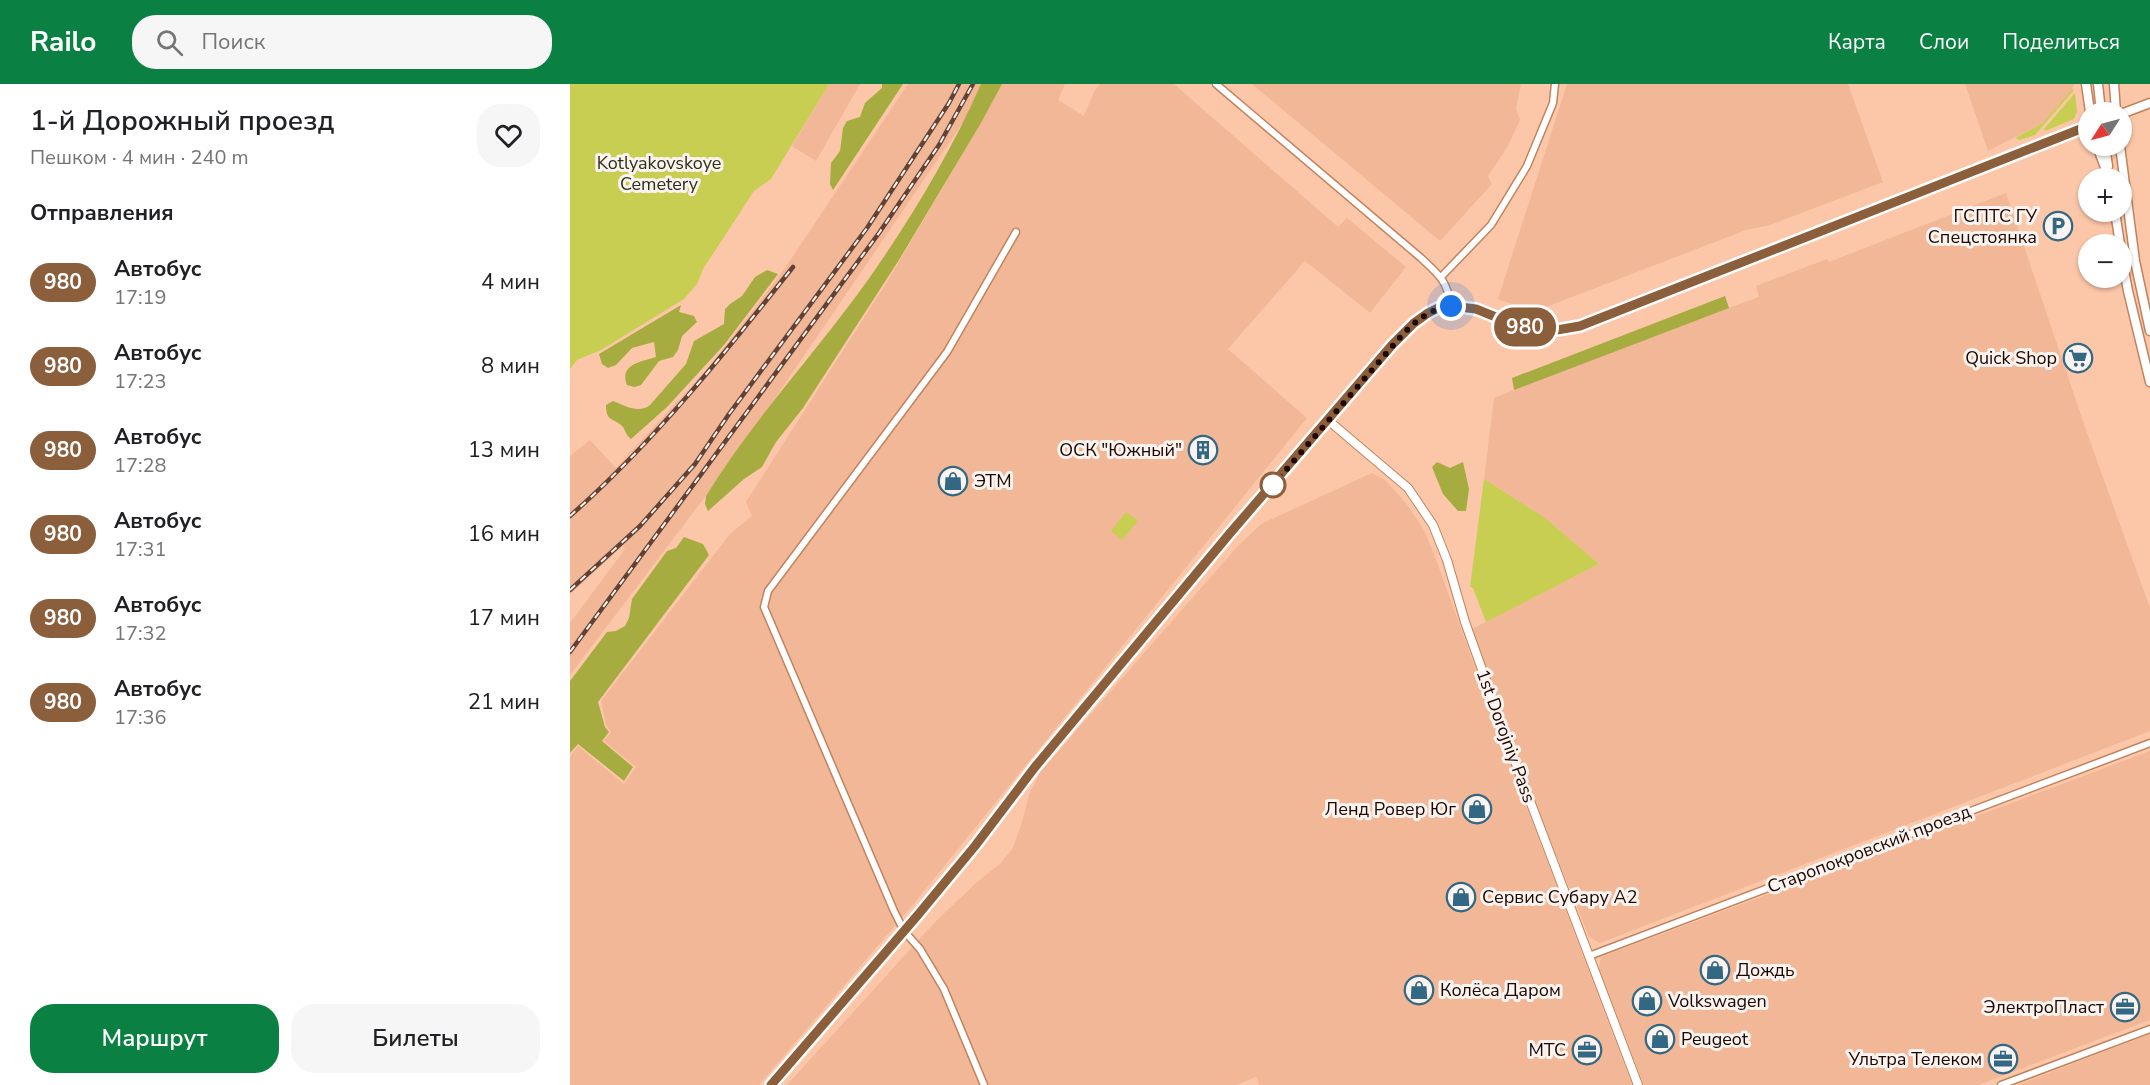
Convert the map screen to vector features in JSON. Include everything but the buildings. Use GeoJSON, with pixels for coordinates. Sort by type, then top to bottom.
{"type":"FeatureCollection","features":[{"type":"Feature","properties":{"kind":"main road"},"geometry":{"type":"LineString","coordinates":[[2086,84],[2089,102]]}},
{"type":"Feature","properties":{"kind":"main road"},"geometry":{"type":"LineString","coordinates":[[2098,84],[2100,102]]}},
{"type":"Feature","properties":{"kind":"main road"},"geometry":{"type":"LineString","coordinates":[[2114,84],[2115,102]]}},
{"type":"Feature","properties":{"kind":"main road"},"geometry":{"type":"LineString","coordinates":[[2132,110],[2150,103]]}},
{"type":"Feature","properties":{"kind":"main road"},"geometry":{"type":"LineString","coordinates":[[771,1085],[904,932],[975,846],[1035,767],[1231,532],[1329,421],[1392,345],[1414,323],[1440,307],[1451,306],[1476,309],[1518,326],[1536,329],[1557,330],[1580,326],[2078,130]]}},
{"type":"Feature","properties":{"kind":"main road"},"geometry":{"type":"LineString","coordinates":[[2121,156],[2135,261],[2150,331]]}},
{"type":"Feature","properties":{"kind":"main road"},"geometry":{"type":"LineString","coordinates":[[2129,288],[2150,382]]}},
{"type":"Feature","properties":{"kind":"street"},"geometry":{"type":"LineString","coordinates":[[1216,84],[1421,258],[1441,277],[1448,290],[1451,306]]}},
{"type":"Feature","properties":{"kind":"street"},"geometry":{"type":"LineString","coordinates":[[1441,277],[1491,225],[1521,176],[1553,103],[1555,84]]}},
{"type":"Feature","properties":{"kind":"street"},"geometry":{"type":"LineString","coordinates":[[984,1085],[938,979],[920,949],[904,932],[764,607],[768,591],[947,352],[1016,232]]}},
{"type":"Feature","properties":{"kind":"street","name":"1st Dorojniy Pass"},"geometry":{"type":"LineString","coordinates":[[1329,421],[1408,488],[1433,525],[1447,560],[1476,653],[1638,1085]]}},
{"type":"Feature","properties":{"kind":"street","name":"Старопокровский проезд"},"geometry":{"type":"LineString","coordinates":[[1589,956],[2150,743]]}},
{"type":"Feature","properties":{"kind":"street"},"geometry":{"type":"LineString","coordinates":[[2001,1085],[2150,1029]]}},
{"type":"Feature","properties":{"kind":"shaded area"},"geometry":{"type":"Polygon","coordinates":[[[829,84],[860,84],[816,161],[792,146],[829,84]]]}},
{"type":"Feature","properties":{"kind":"shaded area"},"geometry":{"type":"Polygon","coordinates":[[[908,84],[981,84],[968,115],[733,460],[570,675],[570,623],[625,549],[623,546],[570,594],[570,456],[590,440],[616,468],[710,366],[781,274],[908,84]]]}},
{"type":"Feature","properties":{"kind":"shaded area"},"geometry":{"type":"Polygon","coordinates":[[[1002,84],[1065,84],[1058,100],[1084,116],[1100,84],[1174,84],[1338,227],[1347,218],[1406,267],[1370,313],[1305,261],[1228,349],[1307,418],[911,907],[759,1085],[570,1085],[570,757],[578,746],[624,784],[636,767],[604,741],[611,732],[606,725],[601,701],[730,534],[752,516],[756,525],[746,502],[890,277],[1002,84]]]}},
{"type":"Feature","properties":{"kind":"shaded area"},"geometry":{"type":"Polygon","coordinates":[[[1252,84],[1521,84],[1516,108],[1520,120],[1508,146],[1488,176],[1492,184],[1440,241],[1252,84]]]}},
{"type":"Feature","properties":{"kind":"shaded area"},"geometry":{"type":"Polygon","coordinates":[[[1567,84],[1848,84],[1883,182],[1770,225],[1746,230],[1541,309],[1525,308],[1498,299],[1567,84]]]}},
{"type":"Feature","properties":{"kind":"shaded area"},"geometry":{"type":"Polygon","coordinates":[[[1965,84],[2074,84],[2043,123],[1988,151],[1965,84]]]}},
{"type":"Feature","properties":{"kind":"shaded area"},"geometry":{"type":"Polygon","coordinates":[[[2006,193],[2086,430],[2150,608],[2150,731],[1600,943],[1589,937],[1519,762],[1472,629],[1599,564],[1545,518],[1484,479],[1494,398],[1646,338],[1759,297],[1756,286],[1827,259],[1829,262],[2006,193]]]}},
{"type":"Feature","properties":{"kind":"shaded area"},"geometry":{"type":"Polygon","coordinates":[[[1372,473],[1385,480],[1406,503],[1424,530],[1632,1085],[1259,1085],[1256,1077],[1236,1085],[787,1085],[935,922],[976,883],[1000,864],[1013,848],[1029,795],[1040,772],[1236,548],[1261,524],[1372,473]]]}},
{"type":"Feature","properties":{"kind":"shaded area"},"geometry":{"type":"Polygon","coordinates":[[[2150,751],[2150,1020],[1978,1085],[1644,1085],[1599,969],[1601,957],[2150,751]]]}},
{"type":"Feature","properties":{"kind":"shaded area"},"geometry":{"type":"Polygon","coordinates":[[[2150,1034],[2150,1085],[2018,1085],[2150,1034]]]}},
{"type":"Feature","properties":{"kind":"green space","name":"Kotlyakovskoye Cemetery"},"geometry":{"type":"Polygon","coordinates":[[[570,84],[829,84],[771,179],[754,191],[703,269],[697,284],[684,299],[601,350],[577,360],[570,369],[570,84]]]}},
{"type":"Feature","properties":{"kind":"green space"},"geometry":{"type":"Polygon","coordinates":[[[882,84],[903,84],[833,190],[830,184],[831,163],[840,151],[843,128],[847,121],[860,117],[865,103],[882,88],[882,84]]]}},
{"type":"Feature","properties":{"kind":"green space"},"geometry":{"type":"Polygon","coordinates":[[[981,84],[1002,84],[899,260],[803,408],[776,442],[762,467],[744,479],[708,511],[705,504],[706,496],[744,439],[850,305],[901,231],[944,159],[981,84]]]}},
{"type":"Feature","properties":{"kind":"green space"},"geometry":{"type":"Polygon","coordinates":[[[2072,89],[2074,90],[2035,135],[2020,140],[2015,138],[2043,123],[2072,89]]]}},
{"type":"Feature","properties":{"kind":"green space"},"geometry":{"type":"Polygon","coordinates":[[[2075,93],[2077,111],[2074,119],[2045,131],[2044,129],[2075,93]]]}},
{"type":"Feature","properties":{"kind":"green space"},"geometry":{"type":"Polygon","coordinates":[[[767,270],[778,274],[724,345],[667,407],[631,439],[620,424],[607,415],[606,405],[613,401],[627,407],[641,409],[650,405],[686,364],[694,341],[724,324],[725,309],[742,296],[755,277],[767,270]]]}},
{"type":"Feature","properties":{"kind":"green space"},"geometry":{"type":"Polygon","coordinates":[[[1725,296],[1729,308],[1514,390],[1512,378],[1725,296]]]}},
{"type":"Feature","properties":{"kind":"green space"},"geometry":{"type":"Polygon","coordinates":[[[681,305],[679,312],[694,316],[697,322],[682,336],[678,350],[673,357],[659,361],[641,385],[634,387],[627,385],[626,372],[633,365],[656,357],[654,342],[632,348],[616,365],[608,368],[602,364],[599,354],[681,305]]]}},
{"type":"Feature","properties":{"kind":"green space"},"geometry":{"type":"Polygon","coordinates":[[[1437,462],[1450,468],[1463,462],[1469,489],[1466,511],[1458,511],[1443,494],[1432,467],[1437,462]]]}},
{"type":"Feature","properties":{"kind":"green space"},"geometry":{"type":"Polygon","coordinates":[[[1484,479],[1545,518],[1599,564],[1486,622],[1473,588],[1470,587],[1484,479]]]}},
{"type":"Feature","properties":{"kind":"green space"},"geometry":{"type":"Polygon","coordinates":[[[1126,512],[1138,521],[1122,540],[1111,531],[1126,512]]]}},
{"type":"Feature","properties":{"kind":"green space"},"geometry":{"type":"Polygon","coordinates":[[[684,537],[703,544],[709,555],[598,702],[605,727],[609,732],[602,741],[633,767],[624,781],[578,744],[570,753],[570,681],[607,632],[616,631],[625,626],[629,618],[632,599],[667,551],[676,548],[684,537]]]}},
{"type":"Feature","properties":{"kind":"railway"},"geometry":{"type":"LineString","coordinates":[[570,590],[640,526],[695,464],[729,414],[867,228],[949,103],[959,84]]}},
{"type":"Feature","properties":{"kind":"railway"},"geometry":{"type":"LineString","coordinates":[[570,652],[879,233],[939,145],[973,84]]}},
{"type":"Feature","properties":{"kind":"railway"},"geometry":{"type":"LineString","coordinates":[[570,516],[601,488],[659,428],[714,365],[793,267]]}},
{"type":"Feature","properties":{"kind":"bus line","name":"980"},"geometry":{"type":"LineString","coordinates":[[771,1085],[917,916],[975,846],[1035,767],[1231,532],[1392,345],[1414,323],[1440,307],[1463,306],[1518,326],[1557,330],[1580,326],[2078,130]]}},
{"type":"Feature","properties":{"kind":"place","name":"ГСПТС ГУ Спецстоянка"},"geometry":{"type":"Point","coordinates":[2058,226]}},
{"type":"Feature","properties":{"kind":"place","name":"Quick Shop"},"geometry":{"type":"Point","coordinates":[2078,358]}},
{"type":"Feature","properties":{"kind":"place","name":"ОСК \"Южный\""},"geometry":{"type":"Point","coordinates":[1203,450]}},
{"type":"Feature","properties":{"kind":"place","name":"ЭТМ"},"geometry":{"type":"Point","coordinates":[953,481]}},
{"type":"Feature","properties":{"kind":"place","name":"Ленд Ровер Юг"},"geometry":{"type":"Point","coordinates":[1477,809]}},
{"type":"Feature","properties":{"kind":"place","name":"Сервис Субару А2"},"geometry":{"type":"Point","coordinates":[1461,897]}},
{"type":"Feature","properties":{"kind":"place","name":"Дождь"},"geometry":{"type":"Point","coordinates":[1715,970]}},
{"type":"Feature","properties":{"kind":"place","name":"Колёса Даром"},"geometry":{"type":"Point","coordinates":[1419,990]}},
{"type":"Feature","properties":{"kind":"place","name":"Volkswagen"},"geometry":{"type":"Point","coordinates":[1647,1001]}},
{"type":"Feature","properties":{"kind":"place","name":"ЭлектроПласт"},"geometry":{"type":"Point","coordinates":[2125,1007]}},
{"type":"Feature","properties":{"kind":"place","name":"Peugeot"},"geometry":{"type":"Point","coordinates":[1660,1039]}},
{"type":"Feature","properties":{"kind":"place","name":"МТС"},"geometry":{"type":"Point","coordinates":[1587,1050]}},
{"type":"Feature","properties":{"kind":"place","name":"Ультра Телеком"},"geometry":{"type":"Point","coordinates":[2003,1059]}},
{"type":"Feature","properties":{"kind":"route"},"geometry":{"type":"LineString","coordinates":[[1273,485],[1392,345],[1414,323],[1428,313],[1440,307],[1451,306]]}}]}
